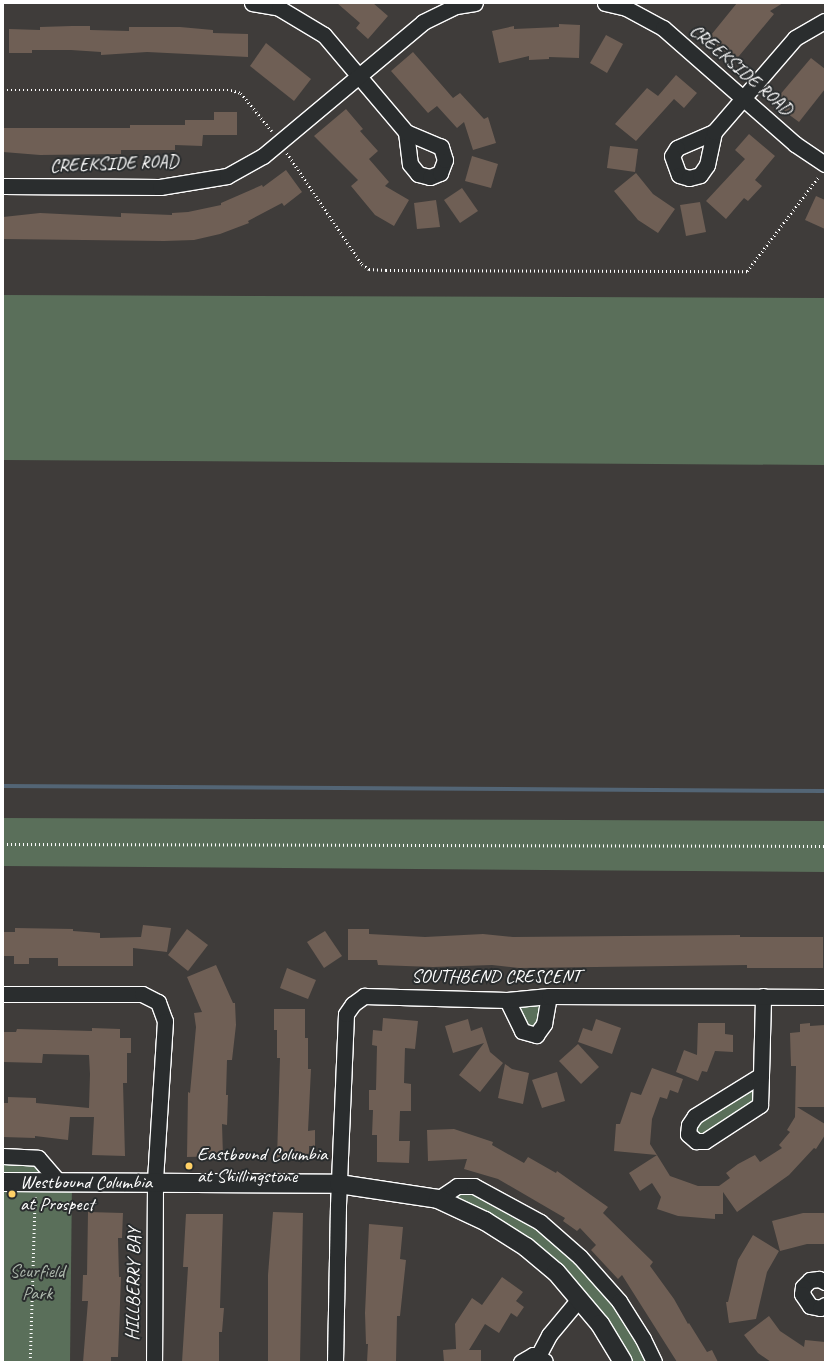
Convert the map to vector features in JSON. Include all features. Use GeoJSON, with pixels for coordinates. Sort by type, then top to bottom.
{"type":"FeatureCollection","features":[{"type":"Feature","properties":{"kind":"street"},"geometry":{"type":"LineString","coordinates":[[252,3],[279,8],[324,35],[406,132]]}},
{"type":"Feature","properties":{"kind":"street","name":"CREEKSIDE ROAD"},"geometry":{"type":"LineString","coordinates":[[3,186],[160,187],[226,176],[263,156],[280,143],[423,22],[456,6],[475,3]]}},
{"type":"Feature","properties":{"kind":"street","name":"CREEKSIDE ROAD"},"geometry":{"type":"LineString","coordinates":[[607,3],[626,8],[663,28],[824,168]]}},
{"type":"Feature","properties":{"kind":"street"},"geometry":{"type":"LineString","coordinates":[[714,132],[795,38],[825,21]]}},
{"type":"Feature","properties":{"kind":"street","name":"HILLBERRY BAY"},"geometry":{"type":"LineString","coordinates":[[3,994],[142,994],[158,1002],[165,1021],[155,1182],[154,1362]]}},
{"type":"Feature","properties":{"kind":"street","name":"SOUTHBEND CRESCENT"},"geometry":{"type":"LineString","coordinates":[[339,1184],[346,1014],[353,1004],[364,996],[507,1000],[549,996],[825,997]]}},
{"type":"Feature","properties":{"kind":"street"},"geometry":{"type":"LineString","coordinates":[[507,1000],[522,1031],[536,1034],[544,1024],[549,996]]}},
{"type":"Feature","properties":{"kind":"street"},"geometry":{"type":"LineString","coordinates":[[761,1075],[695,1116],[689,1125],[688,1134],[696,1141],[705,1141],[760,1105],[761,1075],[763,996]]}},
{"type":"Feature","properties":{"kind":"street"},"geometry":{"type":"LineString","coordinates":[[3,1156],[38,1158],[60,1183]]}},
{"type":"Feature","properties":{"kind":"street"},"geometry":{"type":"LineString","coordinates":[[3,1182],[339,1184],[438,1199],[485,1221],[526,1247],[556,1272],[600,1324],[623,1362]]}},
{"type":"Feature","properties":{"kind":"street"},"geometry":{"type":"LineString","coordinates":[[335,1362],[339,1184]]}},
{"type":"Feature","properties":{"kind":"street"},"geometry":{"type":"LineString","coordinates":[[438,1199],[457,1186],[474,1186],[540,1222],[580,1257],[619,1301],[643,1339],[654,1362]]}},
{"type":"Feature","properties":{"kind":"street"},"geometry":{"type":"LineString","coordinates":[[825,1282],[819,1279],[810,1280],[803,1287],[802,1294],[810,1306],[820,1308],[825,1305]]}},
{"type":"Feature","properties":{"kind":"street"},"geometry":{"type":"LineString","coordinates":[[521,1362],[530,1356],[542,1359],[549,1335],[579,1299]]}},
{"type":"Feature","properties":{"kind":"path"},"geometry":{"type":"LineString","coordinates":[[3,90],[231,90],[241,93],[280,143],[362,264],[369,269],[747,271],[824,168]]}},
{"type":"Feature","properties":{"kind":"path"},"geometry":{"type":"LineString","coordinates":[[3,844],[825,846]]}},
{"type":"Feature","properties":{"kind":"path"},"geometry":{"type":"LineString","coordinates":[[30,1362],[36,1182]]}},
{"type":"Feature","properties":{"kind":"green space"},"geometry":{"type":"Polygon","coordinates":[[[3,295],[825,298],[825,465],[3,460],[3,295]]]}},
{"type":"Feature","properties":{"kind":"green space"},"geometry":{"type":"Polygon","coordinates":[[[3,818],[825,821],[825,872],[3,866],[3,818]]]}},
{"type":"Feature","properties":{"kind":"green space"},"geometry":{"type":"Polygon","coordinates":[[[549,996],[548,1011],[528,1034],[507,1000],[549,996]]]}},
{"type":"Feature","properties":{"kind":"green space"},"geometry":{"type":"Polygon","coordinates":[[[761,1075],[760,1105],[705,1141],[689,1125],[761,1075]]]}},
{"type":"Feature","properties":{"kind":"green space","name":"Scurfield Park"},"geometry":{"type":"Polygon","coordinates":[[[3,1153],[33,1154],[72,1181],[70,1362],[3,1362],[3,1153]]]}},
{"type":"Feature","properties":{"kind":"green space"},"geometry":{"type":"Polygon","coordinates":[[[474,1186],[580,1257],[654,1362],[623,1362],[556,1272],[438,1199],[474,1186]]]}},
{"type":"Feature","properties":{"kind":"building"},"geometry":{"type":"Polygon","coordinates":[[[337,3],[373,3],[388,16],[368,39],[356,28],[360,23],[337,3]]]}},
{"type":"Feature","properties":{"kind":"building"},"geometry":{"type":"Polygon","coordinates":[[[737,3],[783,3],[770,11],[774,14],[734,62],[707,40],[737,3]]]}},
{"type":"Feature","properties":{"kind":"building"},"geometry":{"type":"Polygon","coordinates":[[[559,24],[580,25],[579,58],[549,57],[549,59],[529,60],[529,56],[499,63],[492,31],[514,26],[514,29],[559,27],[559,24]]]}},
{"type":"Feature","properties":{"kind":"building"},"geometry":{"type":"Polygon","coordinates":[[[90,26],[90,30],[129,31],[129,27],[180,27],[213,30],[213,33],[248,34],[248,57],[147,52],[101,55],[101,52],[71,50],[32,50],[32,53],[9,53],[9,29],[40,30],[40,27],[90,26]]]}},
{"type":"Feature","properties":{"kind":"building"},"geometry":{"type":"Polygon","coordinates":[[[606,35],[623,44],[607,73],[590,63],[606,35]]]}},
{"type":"Feature","properties":{"kind":"building"},"geometry":{"type":"Polygon","coordinates":[[[266,43],[311,79],[294,101],[250,66],[266,43]]]}},
{"type":"Feature","properties":{"kind":"building"},"geometry":{"type":"Polygon","coordinates":[[[413,52],[453,98],[460,93],[484,119],[488,117],[496,143],[473,150],[464,122],[457,128],[437,106],[428,113],[391,71],[413,52]]]}},
{"type":"Feature","properties":{"kind":"building"},"geometry":{"type":"Polygon","coordinates":[[[811,58],[825,69],[825,89],[799,122],[773,103],[811,58]]]}},
{"type":"Feature","properties":{"kind":"building"},"geometry":{"type":"Polygon","coordinates":[[[676,75],[697,93],[684,108],[674,99],[636,141],[615,124],[647,88],[658,96],[676,75]]]}},
{"type":"Feature","properties":{"kind":"building"},"geometry":{"type":"Polygon","coordinates":[[[346,109],[363,129],[360,131],[378,151],[369,159],[389,182],[385,186],[409,200],[394,226],[375,215],[351,186],[358,180],[314,136],[346,109]]]}},
{"type":"Feature","properties":{"kind":"building"},"geometry":{"type":"Polygon","coordinates":[[[214,112],[237,112],[237,135],[203,135],[202,146],[175,145],[175,150],[121,150],[121,154],[40,155],[3,152],[3,128],[130,128],[130,125],[185,125],[185,120],[214,120],[214,112]]]}},
{"type":"Feature","properties":{"kind":"building"},"geometry":{"type":"Polygon","coordinates":[[[749,134],[775,156],[755,180],[762,186],[748,201],[744,198],[726,219],[706,201],[745,159],[735,150],[749,134]]]}},
{"type":"Feature","properties":{"kind":"building"},"geometry":{"type":"Polygon","coordinates":[[[610,146],[638,149],[635,172],[607,168],[610,146]]]}},
{"type":"Feature","properties":{"kind":"building"},"geometry":{"type":"Polygon","coordinates":[[[472,156],[498,164],[491,188],[465,181],[472,156]]]}},
{"type":"Feature","properties":{"kind":"building"},"geometry":{"type":"Polygon","coordinates":[[[286,170],[302,192],[284,206],[282,203],[248,221],[249,223],[220,234],[194,240],[164,241],[3,239],[3,217],[40,213],[121,217],[121,213],[172,215],[172,213],[188,212],[221,205],[221,203],[262,185],[263,187],[286,170]]]}},
{"type":"Feature","properties":{"kind":"building"},"geometry":{"type":"Polygon","coordinates":[[[636,173],[653,194],[675,209],[658,233],[638,220],[614,191],[636,173]]]}},
{"type":"Feature","properties":{"kind":"building"},"geometry":{"type":"Polygon","coordinates":[[[462,188],[478,211],[460,223],[444,200],[462,188]]]}},
{"type":"Feature","properties":{"kind":"building"},"geometry":{"type":"Polygon","coordinates":[[[816,196],[825,200],[825,229],[805,220],[816,196]]]}},
{"type":"Feature","properties":{"kind":"building"},"geometry":{"type":"Polygon","coordinates":[[[436,200],[440,227],[417,229],[414,203],[436,200]]]}},
{"type":"Feature","properties":{"kind":"building"},"geometry":{"type":"Polygon","coordinates":[[[700,202],[706,232],[686,236],[680,205],[700,202]]]}},
{"type":"Feature","properties":{"kind":"building"},"geometry":{"type":"Polygon","coordinates":[[[143,925],[171,928],[167,952],[133,948],[133,966],[58,966],[58,958],[29,958],[29,964],[14,964],[14,956],[3,956],[3,932],[15,932],[15,928],[73,929],[73,931],[100,933],[100,938],[141,937],[143,925]]]}},
{"type":"Feature","properties":{"kind":"building"},"geometry":{"type":"Polygon","coordinates":[[[187,929],[208,945],[188,971],[168,955],[187,929]]]}},
{"type":"Feature","properties":{"kind":"building"},"geometry":{"type":"Polygon","coordinates":[[[348,929],[369,929],[369,934],[425,937],[483,934],[513,937],[740,935],[740,937],[823,937],[823,968],[747,968],[747,965],[519,968],[492,965],[433,967],[378,965],[377,960],[348,960],[348,929]]]}},
{"type":"Feature","properties":{"kind":"building"},"geometry":{"type":"Polygon","coordinates":[[[325,931],[342,956],[324,968],[307,942],[325,931]]]}},
{"type":"Feature","properties":{"kind":"building"},"geometry":{"type":"Polygon","coordinates":[[[216,965],[233,1003],[235,1003],[236,1025],[232,1060],[227,1060],[227,1125],[222,1124],[223,1156],[187,1157],[188,1092],[190,1093],[196,1027],[194,1013],[202,1012],[187,977],[216,965]]]}},
{"type":"Feature","properties":{"kind":"building"},"geometry":{"type":"Polygon","coordinates":[[[287,968],[316,980],[308,999],[280,988],[287,968]]]}},
{"type":"Feature","properties":{"kind":"building"},"geometry":{"type":"Polygon","coordinates":[[[274,1009],[305,1009],[305,1038],[308,1038],[308,1069],[311,1069],[308,1131],[315,1130],[315,1146],[309,1146],[309,1158],[277,1158],[280,1058],[277,1058],[277,1030],[274,1030],[274,1009]]]}},
{"type":"Feature","properties":{"kind":"building"},"geometry":{"type":"Polygon","coordinates":[[[383,1018],[418,1021],[415,1049],[405,1048],[404,1083],[411,1084],[411,1111],[400,1111],[399,1141],[410,1141],[409,1163],[377,1162],[377,1135],[372,1135],[373,1110],[369,1110],[369,1090],[376,1090],[377,1046],[372,1045],[373,1030],[382,1031],[383,1018]]]}},
{"type":"Feature","properties":{"kind":"building"},"geometry":{"type":"Polygon","coordinates":[[[468,1019],[471,1031],[482,1027],[490,1052],[503,1063],[480,1092],[459,1075],[484,1043],[453,1053],[445,1026],[468,1019]]]}},
{"type":"Feature","properties":{"kind":"building"},"geometry":{"type":"Polygon","coordinates":[[[596,1019],[621,1028],[612,1054],[578,1042],[583,1028],[592,1031],[596,1019]]]}},
{"type":"Feature","properties":{"kind":"building"},"geometry":{"type":"Polygon","coordinates":[[[698,1023],[725,1023],[725,1034],[733,1035],[733,1052],[715,1051],[707,1072],[702,1071],[698,1081],[676,1072],[684,1050],[697,1055],[698,1023]]]}},
{"type":"Feature","properties":{"kind":"building"},"geometry":{"type":"Polygon","coordinates":[[[810,1023],[810,1026],[825,1025],[825,1107],[797,1107],[825,1124],[825,1135],[816,1149],[814,1148],[789,1175],[737,1212],[723,1192],[723,1214],[715,1214],[715,1219],[678,1216],[657,1209],[661,1197],[652,1183],[640,1191],[629,1173],[657,1155],[670,1176],[698,1186],[719,1186],[730,1178],[726,1173],[738,1164],[755,1155],[760,1162],[782,1148],[779,1145],[790,1132],[787,1130],[795,1117],[796,1066],[791,1066],[790,1033],[800,1032],[800,1024],[810,1023]]]}},
{"type":"Feature","properties":{"kind":"building"},"geometry":{"type":"Polygon","coordinates":[[[92,1028],[120,1029],[120,1038],[131,1038],[131,1053],[127,1053],[127,1083],[123,1083],[125,1156],[92,1155],[94,1117],[70,1117],[68,1140],[35,1136],[35,1138],[3,1137],[3,1103],[8,1103],[8,1097],[36,1098],[36,1103],[89,1108],[90,1074],[89,1055],[43,1054],[42,1063],[3,1062],[3,1032],[16,1032],[17,1029],[92,1031],[92,1028]]]}},
{"type":"Feature","properties":{"kind":"building"},"geometry":{"type":"Polygon","coordinates":[[[578,1044],[599,1067],[581,1084],[559,1061],[578,1044]]]}},
{"type":"Feature","properties":{"kind":"building"},"geometry":{"type":"Polygon","coordinates":[[[505,1064],[512,1069],[529,1073],[523,1104],[498,1098],[505,1064]]]}},
{"type":"Feature","properties":{"kind":"building"},"geometry":{"type":"Polygon","coordinates":[[[652,1068],[683,1079],[678,1093],[670,1090],[667,1099],[660,1097],[652,1119],[650,1144],[657,1155],[614,1151],[616,1124],[620,1124],[631,1092],[641,1095],[652,1068]]]}},
{"type":"Feature","properties":{"kind":"building"},"geometry":{"type":"Polygon","coordinates":[[[557,1072],[565,1101],[542,1108],[532,1080],[557,1072]]]}},
{"type":"Feature","properties":{"kind":"building"},"geometry":{"type":"Polygon","coordinates":[[[454,1129],[493,1142],[492,1145],[524,1163],[528,1157],[556,1173],[557,1171],[608,1207],[603,1213],[653,1262],[650,1266],[674,1299],[688,1324],[689,1323],[707,1352],[712,1350],[718,1362],[677,1362],[622,1275],[618,1279],[591,1250],[596,1245],[580,1228],[577,1231],[563,1221],[565,1218],[498,1179],[464,1169],[467,1159],[428,1161],[427,1130],[454,1129]]]}},
{"type":"Feature","properties":{"kind":"building"},"geometry":{"type":"Polygon","coordinates":[[[88,1212],[123,1213],[122,1238],[118,1238],[119,1277],[121,1277],[118,1357],[111,1357],[111,1362],[83,1362],[88,1301],[82,1301],[83,1275],[87,1275],[88,1212]]]}},
{"type":"Feature","properties":{"kind":"building"},"geometry":{"type":"Polygon","coordinates":[[[273,1212],[303,1213],[300,1362],[268,1362],[268,1275],[273,1212]]]}},
{"type":"Feature","properties":{"kind":"building"},"geometry":{"type":"Polygon","coordinates":[[[803,1213],[825,1213],[825,1244],[807,1244],[780,1251],[772,1221],[803,1213]]]}},
{"type":"Feature","properties":{"kind":"building"},"geometry":{"type":"Polygon","coordinates":[[[186,1214],[223,1214],[220,1308],[224,1308],[222,1332],[219,1332],[219,1362],[182,1362],[188,1267],[183,1267],[186,1214]]]}},
{"type":"Feature","properties":{"kind":"building"},"geometry":{"type":"Polygon","coordinates":[[[369,1224],[403,1227],[400,1259],[406,1260],[400,1316],[397,1316],[396,1362],[367,1362],[368,1344],[366,1344],[365,1313],[369,1224]]]}},
{"type":"Feature","properties":{"kind":"building"},"geometry":{"type":"Polygon","coordinates":[[[753,1235],[779,1251],[767,1272],[756,1319],[729,1323],[726,1302],[728,1302],[738,1260],[753,1235]]]}},
{"type":"Feature","properties":{"kind":"building"},"geometry":{"type":"Polygon","coordinates":[[[502,1277],[523,1292],[516,1301],[524,1307],[517,1317],[511,1313],[499,1333],[485,1324],[469,1350],[481,1350],[481,1362],[444,1362],[443,1350],[456,1349],[455,1324],[472,1298],[482,1305],[502,1277]]]}},
{"type":"Feature","properties":{"kind":"building"},"geometry":{"type":"Polygon","coordinates":[[[769,1316],[780,1331],[804,1347],[805,1340],[825,1342],[824,1362],[771,1362],[758,1353],[744,1335],[769,1316]]]}},
{"type":"Feature","properties":{"kind":"waterway"},"geometry":{"type":"LineString","coordinates":[[3,786],[825,791]]}},
{"type":"Feature","properties":{"kind":"place","name":"Eastbound Columbia at Shillingstone"},"geometry":{"type":"Point","coordinates":[189,1166]}},
{"type":"Feature","properties":{"kind":"place","name":"Westbound Columbia at Prospect"},"geometry":{"type":"Point","coordinates":[12,1194]}}]}
